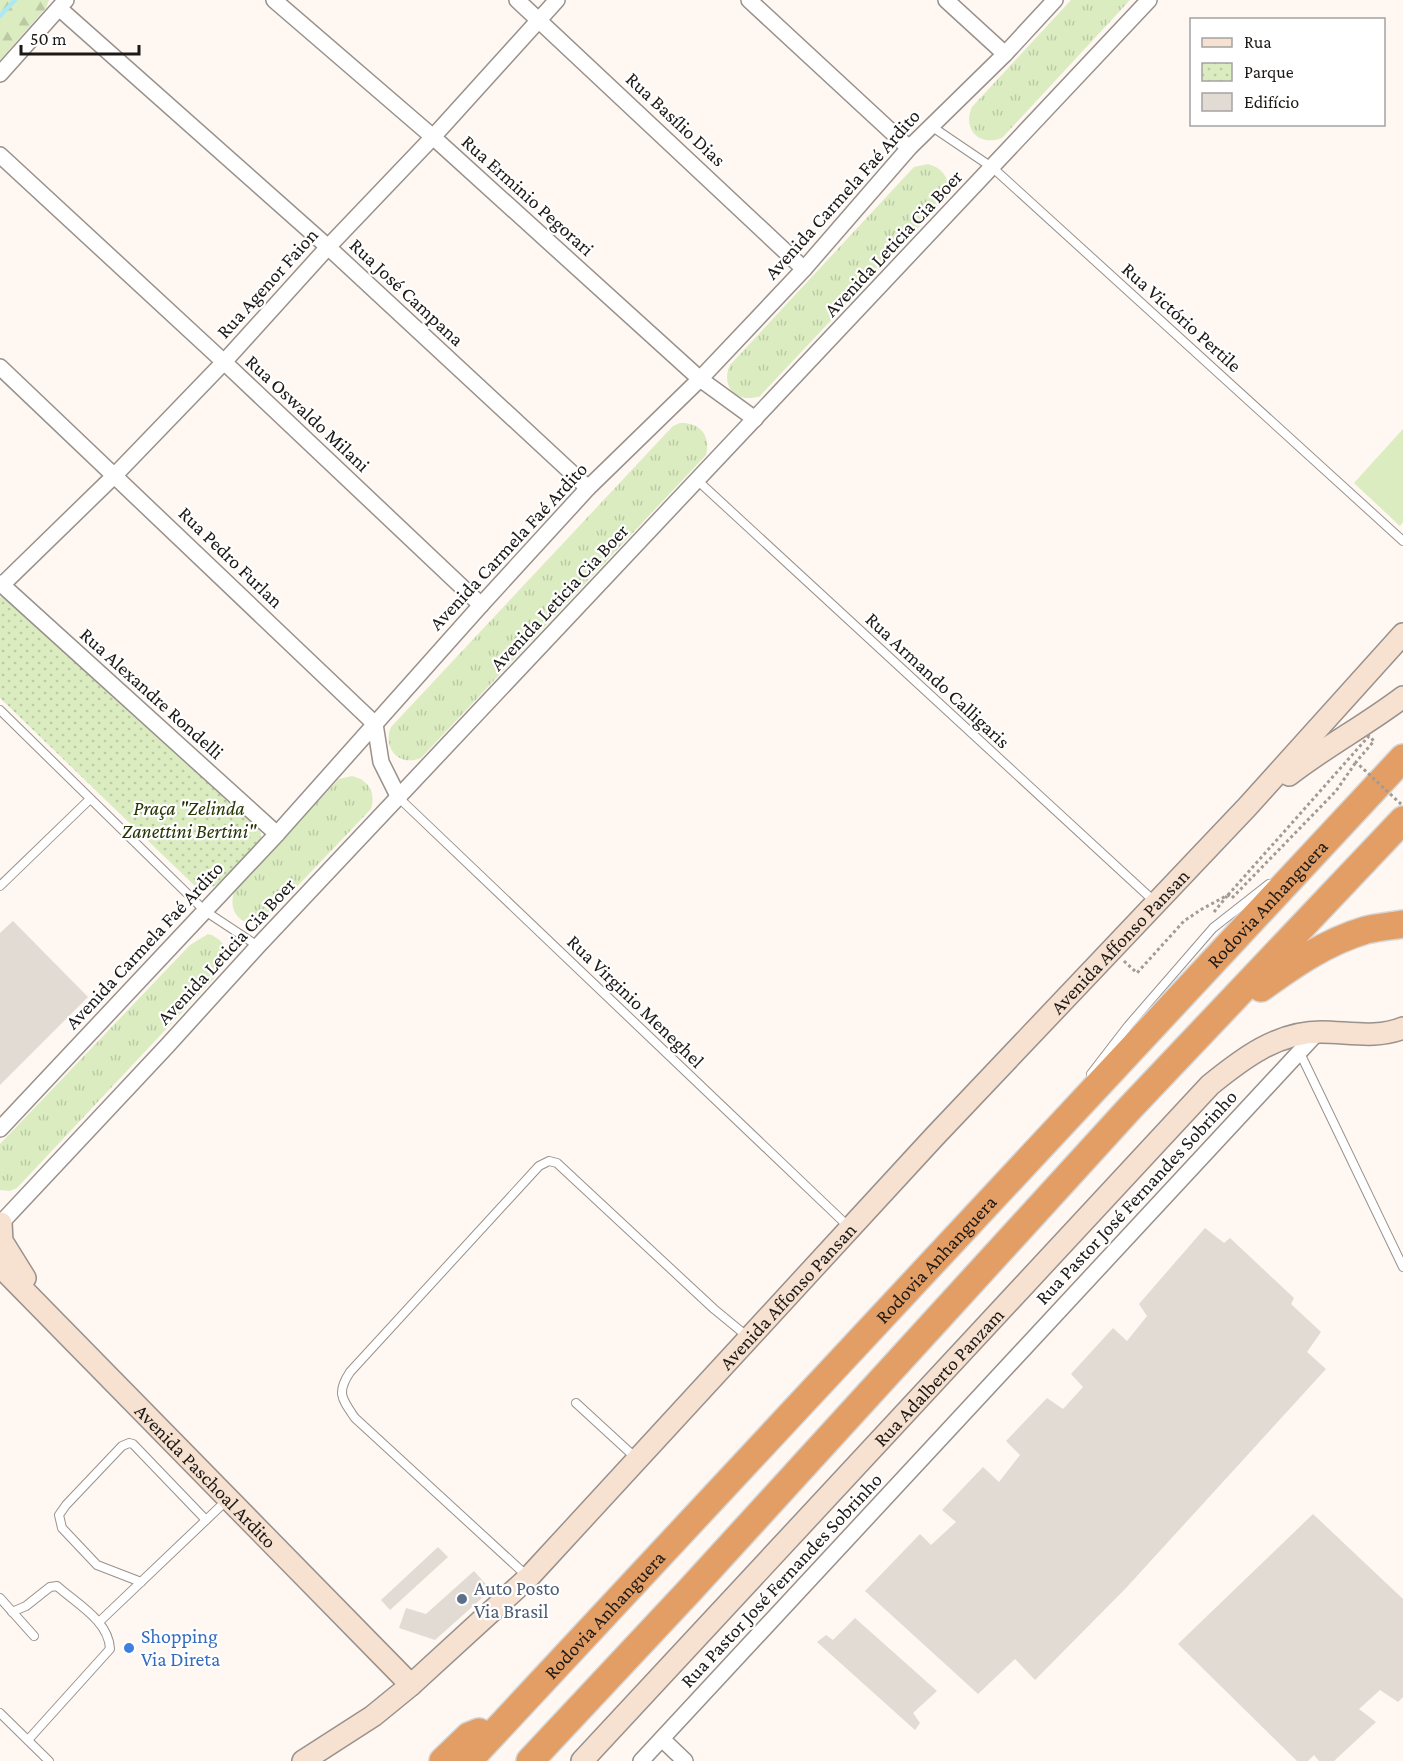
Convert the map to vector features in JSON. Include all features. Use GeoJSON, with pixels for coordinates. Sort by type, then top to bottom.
{"type":"FeatureCollection","features":[{"type":"Feature","properties":{"kind":"highway","name":"Rodovia Anhanguera"},"geometry":{"type":"LineString","coordinates":[[468,1761],[1403,758]]}},
{"type":"Feature","properties":{"kind":"highway","name":"Rodovia Anhanguera"},"geometry":{"type":"LineString","coordinates":[[530,1761],[699,1580],[1130,1108],[1403,820]]}},
{"type":"Feature","properties":{"kind":"highway"},"geometry":{"type":"LineString","coordinates":[[1130,1108],[1252,994],[1298,961],[1326,945],[1367,930],[1403,924]]}},
{"type":"Feature","properties":{"kind":"highway"},"geometry":{"type":"LineString","coordinates":[[443,1761],[470,1736],[507,1718]]}},
{"type":"Feature","properties":{"kind":"main road","name":"Avenida Affonso Pansan"},"geometry":{"type":"LineString","coordinates":[[303,1761],[373,1716],[411,1685],[529,1577],[935,1136],[1248,806],[1403,634]]}},
{"type":"Feature","properties":{"kind":"main road","name":"Avenida Affonso Pansan"},"geometry":{"type":"LineString","coordinates":[[1248,806],[1319,751],[1403,697]]}},
{"type":"Feature","properties":{"kind":"main road","name":"Rua Adalberto Panzam"},"geometry":{"type":"LineString","coordinates":[[582,1761],[1210,1085],[1234,1065],[1261,1048],[1290,1035],[1318,1032],[1380,1035],[1403,1028]]}},
{"type":"Feature","properties":{"kind":"main road"},"geometry":{"type":"LineString","coordinates":[[0,1216],[2,1241],[13,1262],[30,1284],[38,1305]]}},
{"type":"Feature","properties":{"kind":"main road","name":"Avenida Paschoal Ardito"},"geometry":{"type":"LineString","coordinates":[[0,1266],[411,1685]]}},
{"type":"Feature","properties":{"kind":"street","name":"Rua Erminio Pegorari"},"geometry":{"type":"LineString","coordinates":[[274,0],[433,137],[700,379],[755,419]]}},
{"type":"Feature","properties":{"kind":"street","name":"Rua Basílio Dias"},"geometry":{"type":"LineString","coordinates":[[517,0],[804,269]]}},
{"type":"Feature","properties":{"kind":"street","name":"Rua Agenor Faion"},"geometry":{"type":"LineString","coordinates":[[1,585],[115,475],[224,362],[557,0]]}},
{"type":"Feature","properties":{"kind":"street"},"geometry":{"type":"LineString","coordinates":[[749,0],[909,148]]}},
{"type":"Feature","properties":{"kind":"street"},"geometry":{"type":"LineString","coordinates":[[946,0],[1005,54]]}},
{"type":"Feature","properties":{"kind":"street","name":"Avenida Carmela Faé Ardito"},"geometry":{"type":"LineString","coordinates":[[0,1129],[276,834],[588,488],[700,379],[804,269],[909,148],[1005,54],[1055,0]]}},
{"type":"Feature","properties":{"kind":"street","name":"Avenida Leticia Cia Boer"},"geometry":{"type":"LineString","coordinates":[[0,1223],[1149,0]]}},
{"type":"Feature","properties":{"kind":"street"},"geometry":{"type":"LineString","coordinates":[[0,74],[63,5]]}},
{"type":"Feature","properties":{"kind":"street","name":"Rua José Campana"},"geometry":{"type":"LineString","coordinates":[[63,5],[588,488]]}},
{"type":"Feature","properties":{"kind":"street","name":"Rua Oswaldo Milani"},"geometry":{"type":"LineString","coordinates":[[0,155],[224,362],[481,605]]}},
{"type":"Feature","properties":{"kind":"street","name":"Rua Pedro Furlan"},"geometry":{"type":"LineString","coordinates":[[0,367],[375,724]]}},
{"type":"Feature","properties":{"kind":"street","name":"Rua Alexandre Rondelli"},"geometry":{"type":"LineString","coordinates":[[1,585],[276,834]]}},
{"type":"Feature","properties":{"kind":"street"},"geometry":{"type":"LineString","coordinates":[[375,724],[381,762],[399,798]]}},
{"type":"Feature","properties":{"kind":"street","name":"Rua Pastor José Fernandes Sobrinho"},"geometry":{"type":"LineString","coordinates":[[641,1761],[1318,1032]]}},
{"type":"Feature","properties":{"kind":"street"},"geometry":{"type":"LineString","coordinates":[[662,1739],[685,1761]]}},
{"type":"Feature","properties":{"kind":"lane","name":"Rua Victório Pertile"},"geometry":{"type":"LineString","coordinates":[[931,126],[993,168],[1403,541]]}},
{"type":"Feature","properties":{"kind":"lane","name":"Rua Armando Calligaris"},"geometry":{"type":"LineString","coordinates":[[697,480],[1156,903]]}},
{"type":"Feature","properties":{"kind":"lane"},"geometry":{"type":"LineString","coordinates":[[0,710],[204,911],[258,946]]}},
{"type":"Feature","properties":{"kind":"lane","name":"Rua Virginio Meneghel"},"geometry":{"type":"LineString","coordinates":[[399,798],[851,1228]]}},
{"type":"Feature","properties":{"kind":"lane"},"geometry":{"type":"LineString","coordinates":[[0,886],[90,799]]}},
{"type":"Feature","properties":{"kind":"lane"},"geometry":{"type":"LineString","coordinates":[[1299,1052],[1403,1267]]}},
{"type":"Feature","properties":{"kind":"lane"},"geometry":{"type":"LineString","coordinates":[[529,1577],[355,1418],[342,1398],[342,1384],[350,1372],[539,1166],[549,1161],[557,1163],[714,1309],[749,1338]]}},
{"type":"Feature","properties":{"kind":"lane"},"geometry":{"type":"LineString","coordinates":[[576,1403],[637,1459]]}},
{"type":"Feature","properties":{"kind":"lane"},"geometry":{"type":"LineString","coordinates":[[141,1582],[98,1564],[62,1528],[59,1515],[122,1446],[133,1444],[206,1520]]}},
{"type":"Feature","properties":{"kind":"lane"},"geometry":{"type":"LineString","coordinates":[[99,1622],[228,1499]]}},
{"type":"Feature","properties":{"kind":"lane"},"geometry":{"type":"LineString","coordinates":[[12,1612],[26,1606],[51,1587],[57,1586],[99,1622],[110,1638],[110,1649],[27,1740]]}},
{"type":"Feature","properties":{"kind":"lane"},"geometry":{"type":"LineString","coordinates":[[0,1598],[34,1636]]}},
{"type":"Feature","properties":{"kind":"lane"},"geometry":{"type":"LineString","coordinates":[[0,1713],[49,1761]]}},
{"type":"Feature","properties":{"kind":"path"},"geometry":{"type":"LineString","coordinates":[[1209,917],[1228,895],[1369,736],[1374,741],[1336,791],[1232,898],[1228,895]]}},
{"type":"Feature","properties":{"kind":"path"},"geometry":{"type":"LineString","coordinates":[[1356,762],[1403,806]]}},
{"type":"Feature","properties":{"kind":"path"},"geometry":{"type":"LineString","coordinates":[[1112,950],[1137,974],[1184,921],[1228,895]]}},
{"type":"Feature","properties":{"kind":"green space"},"geometry":{"type":"Polygon","coordinates":[[[0,0],[49,0],[46,8],[0,60],[0,0]]]}},
{"type":"Feature","properties":{"kind":"green space"},"geometry":{"type":"Polygon","coordinates":[[[1071,0],[1130,0],[1002,138],[986,140],[980,138],[971,129],[969,122],[972,107],[1071,0]]]}},
{"type":"Feature","properties":{"kind":"green space"},"geometry":{"type":"Polygon","coordinates":[[[928,164],[943,172],[948,186],[947,197],[760,396],[744,398],[733,392],[727,380],[730,365],[914,167],[928,164]]]}},
{"type":"Feature","properties":{"kind":"green space"},"geometry":{"type":"Polygon","coordinates":[[[680,423],[693,425],[702,432],[707,442],[706,455],[421,758],[406,760],[394,754],[389,742],[391,727],[673,426],[680,423]]]}},
{"type":"Feature","properties":{"kind":"green space"},"geometry":{"type":"Polygon","coordinates":[[[1403,429],[1403,522],[1400,526],[1354,483],[1403,429]]]}},
{"type":"Feature","properties":{"kind":"green space","name":"Praça \"Zelinda Zanettini Bertini\""},"geometry":{"type":"Polygon","coordinates":[[[0,597],[5,597],[257,823],[261,834],[260,841],[217,885],[207,889],[197,888],[0,698],[0,597]]]}},
{"type":"Feature","properties":{"kind":"green space"},"geometry":{"type":"Polygon","coordinates":[[[352,776],[363,781],[370,788],[373,798],[371,809],[265,920],[249,923],[243,921],[234,912],[235,889],[339,779],[352,776]]]}},
{"type":"Feature","properties":{"kind":"green space"},"geometry":{"type":"Polygon","coordinates":[[[208,934],[221,942],[228,957],[215,977],[17,1188],[10,1191],[0,1190],[0,1144],[190,945],[208,934]]]}},
{"type":"Feature","properties":{"kind":"building"},"geometry":{"type":"Polygon","coordinates":[[[13,921],[88,997],[0,1085],[0,933],[13,921]]]}},
{"type":"Feature","properties":{"kind":"building"},"geometry":{"type":"Polygon","coordinates":[[[1205,1228],[1224,1243],[1230,1238],[1294,1298],[1291,1304],[1321,1332],[1307,1352],[1326,1369],[1126,1588],[1035,1680],[1015,1659],[978,1694],[865,1591],[920,1534],[931,1545],[956,1522],[942,1510],[983,1467],[999,1482],[1020,1455],[1006,1441],[1047,1398],[1063,1409],[1083,1387],[1071,1374],[1113,1328],[1127,1341],[1147,1316],[1139,1304],[1205,1228]]]}},
{"type":"Feature","properties":{"kind":"building"},"geometry":{"type":"Polygon","coordinates":[[[1313,1514],[1403,1599],[1403,1697],[1398,1702],[1380,1690],[1359,1709],[1376,1722],[1334,1761],[1319,1761],[1314,1755],[1308,1761],[1297,1761],[1178,1644],[1313,1514]]]}},
{"type":"Feature","properties":{"kind":"building"},"geometry":{"type":"Polygon","coordinates":[[[438,1547],[448,1557],[390,1610],[381,1600],[438,1547]]]}},
{"type":"Feature","properties":{"kind":"building","name":"Auto Posto Via Brasil"},"geometry":{"type":"Polygon","coordinates":[[[474,1571],[491,1590],[435,1640],[399,1628],[406,1608],[426,1614],[474,1571]]]}},
{"type":"Feature","properties":{"kind":"building"},"geometry":{"type":"Polygon","coordinates":[[[855,1618],[937,1691],[913,1713],[920,1723],[915,1730],[817,1642],[826,1635],[833,1640],[855,1618]]]}},
{"type":"Feature","properties":{"kind":"waterway"},"geometry":{"type":"LineString","coordinates":[[0,16],[15,0]]}},
{"type":"Feature","properties":{"kind":"place","name":"Auto Posto Via Brasil"},"geometry":{"type":"Point","coordinates":[462,1599]}},
{"type":"Feature","properties":{"kind":"place","name":"Shopping Via Direta"},"geometry":{"type":"Point","coordinates":[129,1648]}}]}
